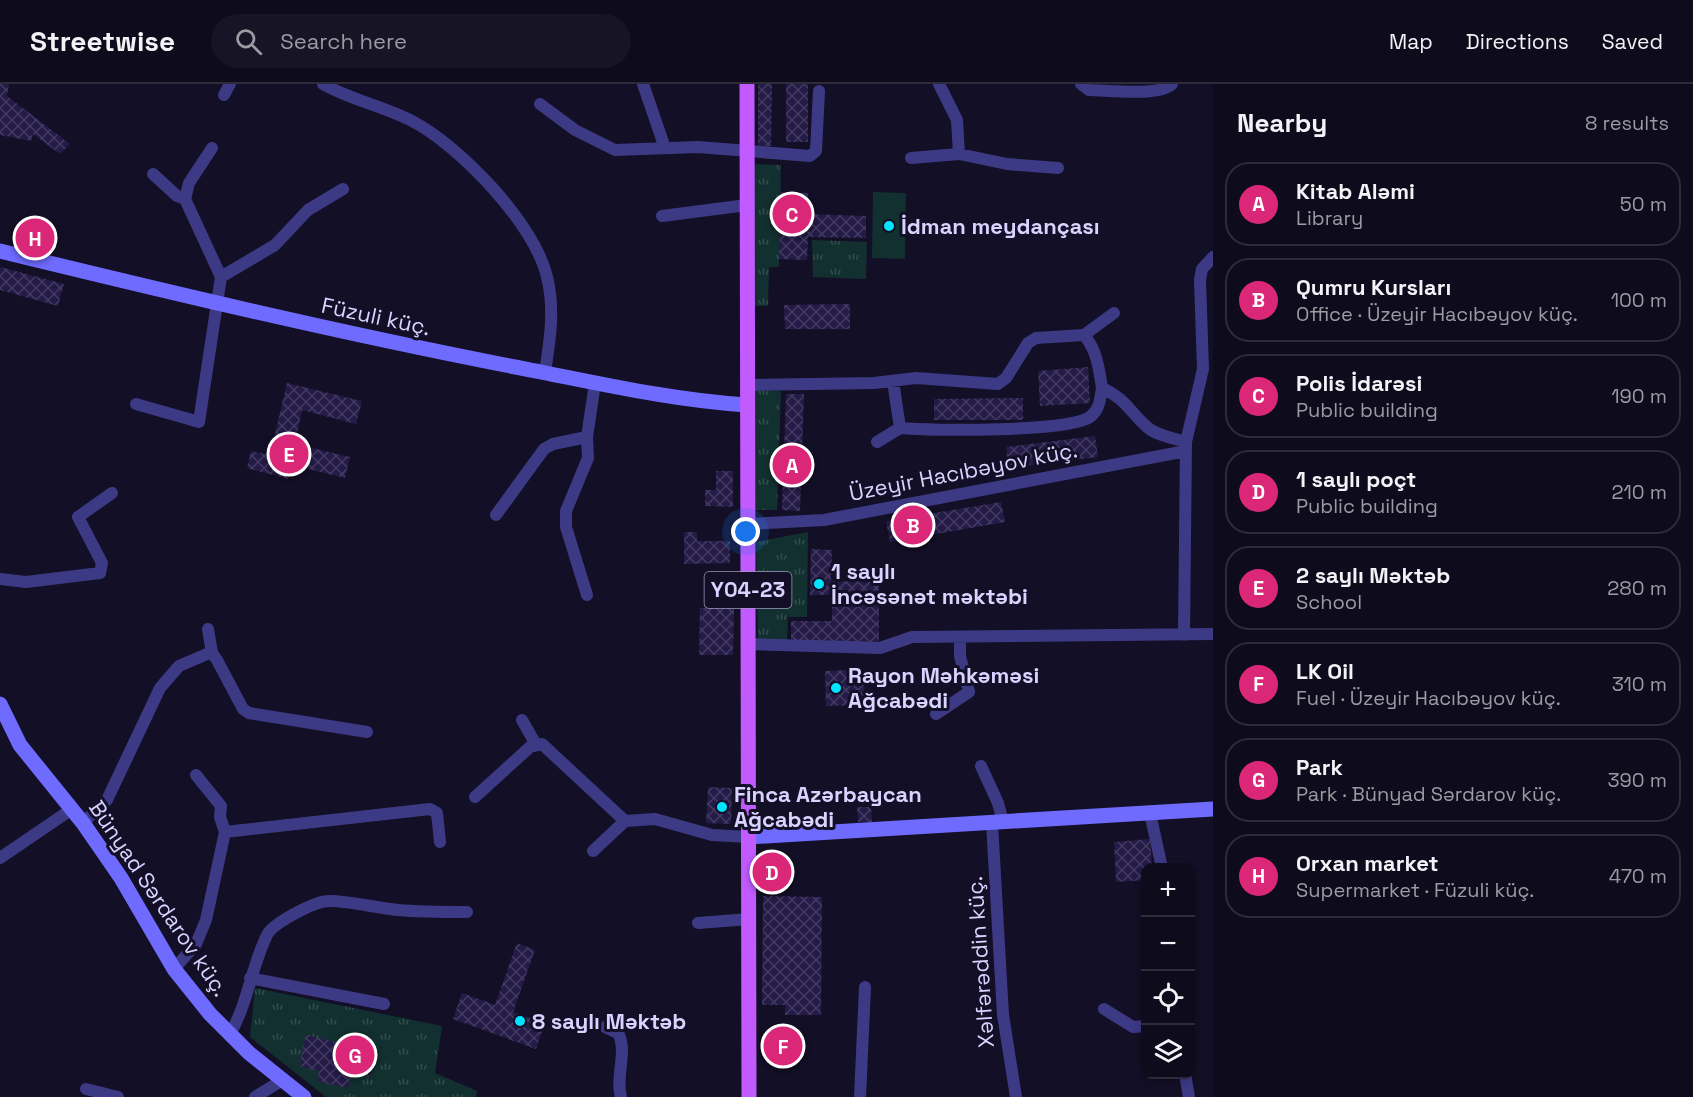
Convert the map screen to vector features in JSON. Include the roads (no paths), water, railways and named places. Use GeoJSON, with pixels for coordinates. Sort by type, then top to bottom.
{"type":"FeatureCollection","features":[{"type":"Feature","properties":{"kind":"main road","name":"Y04-23"},"geometry":{"type":"LineString","coordinates":[[747,84],[749,1097]]}},
{"type":"Feature","properties":{"kind":"street"},"geometry":{"type":"LineString","coordinates":[[323,84],[413,122],[452,147],[526,231],[538,251],[548,277],[552,322],[545,372]]}},
{"type":"Feature","properties":{"kind":"street"},"geometry":{"type":"LineString","coordinates":[[643,84],[665,148]]}},
{"type":"Feature","properties":{"kind":"street"},"geometry":{"type":"LineString","coordinates":[[939,84],[957,120],[959,154]]}},
{"type":"Feature","properties":{"kind":"street"},"geometry":{"type":"LineString","coordinates":[[1081,84],[1089,90],[1150,91],[1161,90],[1172,84]]}},
{"type":"Feature","properties":{"kind":"street"},"geometry":{"type":"LineString","coordinates":[[540,104],[582,135],[615,150],[698,147],[810,156],[816,151],[819,91]]}},
{"type":"Feature","properties":{"kind":"street"},"geometry":{"type":"LineString","coordinates":[[185,199],[189,183],[212,148]]}},
{"type":"Feature","properties":{"kind":"street"},"geometry":{"type":"LineString","coordinates":[[911,158],[959,154],[1007,164],[1058,168]]}},
{"type":"Feature","properties":{"kind":"street"},"geometry":{"type":"LineString","coordinates":[[136,404],[199,422],[220,277],[185,199],[153,174]]}},
{"type":"Feature","properties":{"kind":"street"},"geometry":{"type":"LineString","coordinates":[[220,277],[275,245],[308,210],[343,189]]}},
{"type":"Feature","properties":{"kind":"street"},"geometry":{"type":"LineString","coordinates":[[662,216],[747,205]]}},
{"type":"Feature","properties":{"kind":"street","name":"Füzuli küç."},"geometry":{"type":"LineString","coordinates":[[0,251],[373,339],[595,383],[706,401],[747,405]]}},
{"type":"Feature","properties":{"kind":"street"},"geometry":{"type":"LineString","coordinates":[[1184,635],[1186,447],[1203,369],[1200,280],[1202,269],[1213,257]]}},
{"type":"Feature","properties":{"kind":"street"},"geometry":{"type":"LineString","coordinates":[[747,385],[934,378],[998,384],[1006,378],[1028,343],[1036,338],[1084,335],[1114,313]]}},
{"type":"Feature","properties":{"kind":"street"},"geometry":{"type":"LineString","coordinates":[[877,442],[900,428],[924,430],[1061,425],[1089,418],[1099,406],[1101,388],[1091,343],[1084,335]]}},
{"type":"Feature","properties":{"kind":"street"},"geometry":{"type":"LineString","coordinates":[[893,381],[900,428]]}},
{"type":"Feature","properties":{"kind":"street"},"geometry":{"type":"LineString","coordinates":[[587,595],[566,527],[566,511],[588,459],[587,437],[595,383]]}},
{"type":"Feature","properties":{"kind":"street"},"geometry":{"type":"LineString","coordinates":[[1101,388],[1119,396],[1148,428],[1186,447]]}},
{"type":"Feature","properties":{"kind":"street"},"geometry":{"type":"LineString","coordinates":[[496,515],[544,449],[553,444],[587,437]]}},
{"type":"Feature","properties":{"kind":"street","name":"Üzeyir Hacıbəyov küç."},"geometry":{"type":"LineString","coordinates":[[748,524],[824,520],[1186,447]]}},
{"type":"Feature","properties":{"kind":"street"},"geometry":{"type":"LineString","coordinates":[[0,579],[26,582],[100,573],[102,563],[78,517],[112,492]]}},
{"type":"Feature","properties":{"kind":"street"},"geometry":{"type":"LineString","coordinates":[[208,629],[212,653],[243,709],[249,713],[367,732]]}},
{"type":"Feature","properties":{"kind":"street"},"geometry":{"type":"LineString","coordinates":[[748,644],[880,648],[912,637],[1213,634]]}},
{"type":"Feature","properties":{"kind":"street"},"geometry":{"type":"LineString","coordinates":[[936,714],[969,692],[960,656],[960,638]]}},
{"type":"Feature","properties":{"kind":"street"},"geometry":{"type":"LineString","coordinates":[[83,823],[106,800],[160,688],[178,666],[212,653]]}},
{"type":"Feature","properties":{"kind":"street","name":"Bünyad Sərdarov küç."},"geometry":{"type":"LineString","coordinates":[[0,704],[20,745],[83,823],[122,878],[174,969],[210,1014],[230,1034],[281,1081],[304,1097]]}},
{"type":"Feature","properties":{"kind":"street"},"geometry":{"type":"LineString","coordinates":[[522,720],[535,743]]}},
{"type":"Feature","properties":{"kind":"street"},"geometry":{"type":"LineString","coordinates":[[535,743],[542,744],[625,821]]}},
{"type":"Feature","properties":{"kind":"street"},"geometry":{"type":"LineString","coordinates":[[475,797],[535,743]]}},
{"type":"Feature","properties":{"kind":"street","name":"Xəlfərəddin küç."},"geometry":{"type":"LineString","coordinates":[[981,766],[998,803],[1003,1016],[1016,1097]]}},
{"type":"Feature","properties":{"kind":"street"},"geometry":{"type":"LineString","coordinates":[[174,969],[196,944],[206,920],[225,831],[220,817],[221,806],[196,775]]}},
{"type":"Feature","properties":{"kind":"street"},"geometry":{"type":"LineString","coordinates":[[0,858],[72,809]]}},
{"type":"Feature","properties":{"kind":"street"},"geometry":{"type":"LineString","coordinates":[[225,831],[430,809],[437,813],[440,842]]}},
{"type":"Feature","properties":{"kind":"street"},"geometry":{"type":"LineString","coordinates":[[593,850],[625,821],[655,819],[712,835],[749,837],[1213,809]]}},
{"type":"Feature","properties":{"kind":"street"},"geometry":{"type":"LineString","coordinates":[[1150,813],[1161,863]]}},
{"type":"Feature","properties":{"kind":"street"},"geometry":{"type":"LineString","coordinates":[[230,1034],[243,1009],[250,978],[267,933],[275,923],[315,903],[329,901],[398,910],[467,912]]}},
{"type":"Feature","properties":{"kind":"street"},"geometry":{"type":"LineString","coordinates":[[698,923],[749,919]]}},
{"type":"Feature","properties":{"kind":"street"},"geometry":{"type":"LineString","coordinates":[[250,978],[384,1004]]}},
{"type":"Feature","properties":{"kind":"street"},"geometry":{"type":"LineString","coordinates":[[860,1097],[865,987]]}},
{"type":"Feature","properties":{"kind":"street"},"geometry":{"type":"LineString","coordinates":[[1104,1009],[1132,1027],[1141,1026]]}},
{"type":"Feature","properties":{"kind":"street"},"geometry":{"type":"LineString","coordinates":[[605,1027],[618,1033],[622,1039],[618,1077],[621,1097]]}},
{"type":"Feature","properties":{"kind":"street"},"geometry":{"type":"LineString","coordinates":[[1186,1079],[1189,1097]]}},
{"type":"Feature","properties":{"kind":"street"},"geometry":{"type":"LineString","coordinates":[[255,1097],[281,1081]]}},
{"type":"Feature","properties":{"kind":"street"},"geometry":{"type":"LineString","coordinates":[[86,1089],[118,1097]]}},
{"type":"Feature","properties":{"kind":"place","name":"Polis İdarəsi"},"geometry":{"type":"Point","coordinates":[792,214]}},
{"type":"Feature","properties":{"kind":"place","name":"İdman meydançası"},"geometry":{"type":"Point","coordinates":[889,226]}},
{"type":"Feature","properties":{"kind":"place","name":"Orxan market"},"geometry":{"type":"Point","coordinates":[35,238]}},
{"type":"Feature","properties":{"kind":"place","name":"2 saylı Məktəb"},"geometry":{"type":"Point","coordinates":[289,454]}},
{"type":"Feature","properties":{"kind":"place","name":"Kitab Aləmi"},"geometry":{"type":"Point","coordinates":[792,465]}},
{"type":"Feature","properties":{"kind":"place","name":"Qumru Kursları"},"geometry":{"type":"Point","coordinates":[913,525]}},
{"type":"Feature","properties":{"kind":"place","name":"1 saylı İncəsənət məktəbi"},"geometry":{"type":"Point","coordinates":[819,584]}},
{"type":"Feature","properties":{"kind":"place","name":"Rayon Məhkəməsi Ağcabədi"},"geometry":{"type":"Point","coordinates":[836,688]}},
{"type":"Feature","properties":{"kind":"place","name":"Finca Azərbaycan Ağcabədi"},"geometry":{"type":"Point","coordinates":[722,807]}},
{"type":"Feature","properties":{"kind":"place","name":"1 saylı poçt"},"geometry":{"type":"Point","coordinates":[772,872]}},
{"type":"Feature","properties":{"kind":"place","name":"8 saylı Məktəb"},"geometry":{"type":"Point","coordinates":[520,1021]}},
{"type":"Feature","properties":{"kind":"place","name":"LK Oil"},"geometry":{"type":"Point","coordinates":[783,1046]}},
{"type":"Feature","properties":{"kind":"place","name":"Park"},"geometry":{"type":"Point","coordinates":[355,1055]}}]}
